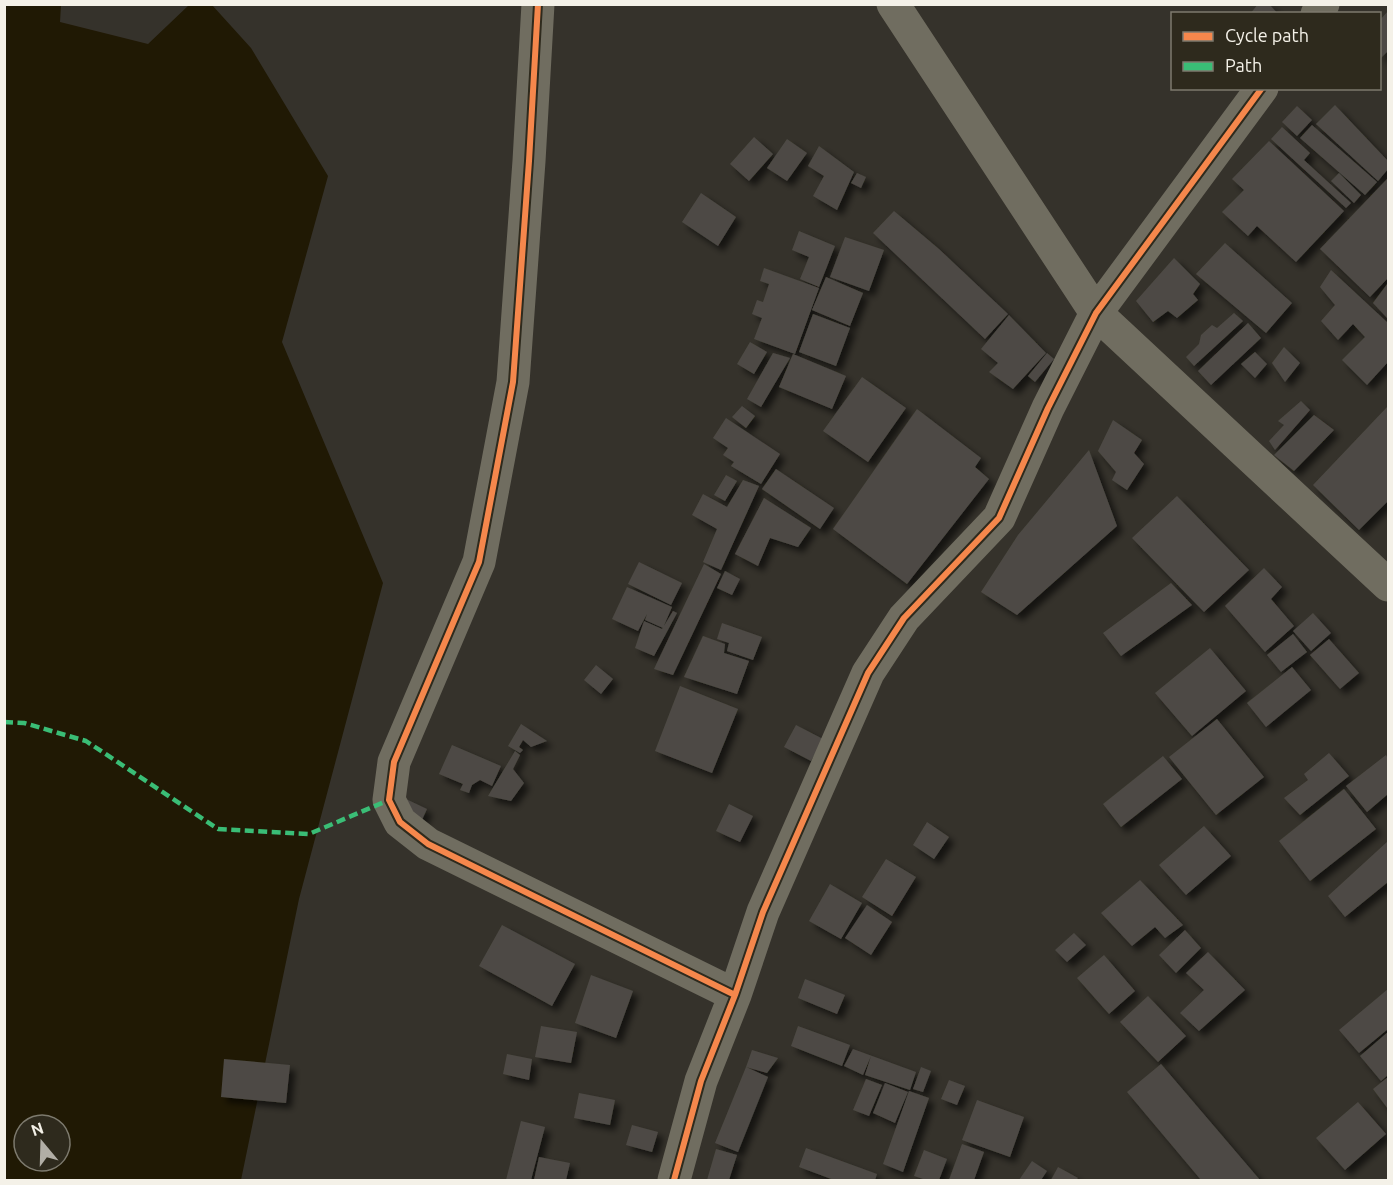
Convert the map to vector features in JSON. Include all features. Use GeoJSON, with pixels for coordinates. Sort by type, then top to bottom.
{"type":"FeatureCollection","features":[{"type":"Feature","properties":{"kind":"street"},"geometry":{"type":"LineString","coordinates":[[538,4],[530,161],[513,382],[479,562],[394,762],[390,800],[400,822],[428,844],[735,995]]}},
{"type":"Feature","properties":{"kind":"street"},"geometry":{"type":"LineString","coordinates":[[893,4],[1096,313],[1389,585]]}},
{"type":"Feature","properties":{"kind":"street"},"geometry":{"type":"LineString","coordinates":[[674,1180],[701,1081],[735,995],[763,912],[868,673],[904,618],[999,518],[1048,408],[1096,313],[1261,90]]}},
{"type":"Feature","properties":{"kind":"shaded area"},"geometry":{"type":"Polygon","coordinates":[[[5,5],[61,5],[60,22],[148,44],[189,5],[212,5],[251,48],[328,176],[282,342],[383,583],[299,899],[241,1180],[5,1180],[5,5]]]}},
{"type":"Feature","properties":{"kind":"building"},"geometry":{"type":"Polygon","coordinates":[[[1258,4],[1269,4],[1276,12],[1252,12],[1258,4]]]}},
{"type":"Feature","properties":{"kind":"building"},"geometry":{"type":"Polygon","coordinates":[[[1388,11],[1388,51],[1381,58],[1381,19],[1388,11]]]}},
{"type":"Feature","properties":{"kind":"building"},"geometry":{"type":"Polygon","coordinates":[[[1335,105],[1388,161],[1388,169],[1378,181],[1316,124],[1335,105]]]}},
{"type":"Feature","properties":{"kind":"building"},"geometry":{"type":"Polygon","coordinates":[[[1297,106],[1312,120],[1297,136],[1282,122],[1297,106]]]}},
{"type":"Feature","properties":{"kind":"building"},"geometry":{"type":"Polygon","coordinates":[[[1312,125],[1377,182],[1365,195],[1300,138],[1312,125]]]}},
{"type":"Feature","properties":{"kind":"building"},"geometry":{"type":"Polygon","coordinates":[[[1282,127],[1310,153],[1304,160],[1351,203],[1346,208],[1271,139],[1282,127]]]}},
{"type":"Feature","properties":{"kind":"building"},"geometry":{"type":"Polygon","coordinates":[[[754,137],[773,154],[749,181],[730,164],[754,137]]]}},
{"type":"Feature","properties":{"kind":"building"},"geometry":{"type":"Polygon","coordinates":[[[787,139],[807,153],[787,181],[767,168],[787,139]]]}},
{"type":"Feature","properties":{"kind":"building"},"geometry":{"type":"Polygon","coordinates":[[[1269,141],[1344,211],[1296,262],[1257,226],[1248,236],[1222,212],[1244,190],[1232,179],[1269,141]]]}},
{"type":"Feature","properties":{"kind":"building"},"geometry":{"type":"Polygon","coordinates":[[[819,146],[854,172],[837,210],[813,196],[824,176],[808,166],[819,146]]]}},
{"type":"Feature","properties":{"kind":"building"},"geometry":{"type":"Polygon","coordinates":[[[857,173],[866,177],[861,188],[851,183],[857,173]]]}},
{"type":"Feature","properties":{"kind":"building"},"geometry":{"type":"Polygon","coordinates":[[[1339,173],[1361,195],[1354,203],[1331,181],[1339,173]]]}},
{"type":"Feature","properties":{"kind":"building"},"geometry":{"type":"Polygon","coordinates":[[[1388,178],[1388,278],[1370,297],[1320,249],[1388,178]]]}},
{"type":"Feature","properties":{"kind":"building"},"geometry":{"type":"Polygon","coordinates":[[[701,193],[736,217],[718,246],[682,222],[701,193]]]}},
{"type":"Feature","properties":{"kind":"building"},"geometry":{"type":"Polygon","coordinates":[[[894,211],[939,249],[1008,314],[985,339],[873,233],[894,211]]]}},
{"type":"Feature","properties":{"kind":"building"},"geometry":{"type":"Polygon","coordinates":[[[799,231],[835,246],[819,287],[800,279],[809,257],[792,250],[799,231]]]}},
{"type":"Feature","properties":{"kind":"building"},"geometry":{"type":"Polygon","coordinates":[[[845,237],[884,250],[869,291],[830,277],[845,237]]]}},
{"type":"Feature","properties":{"kind":"building"},"geometry":{"type":"Polygon","coordinates":[[[1225,243],[1292,303],[1266,333],[1196,274],[1225,243]]]}},
{"type":"Feature","properties":{"kind":"building"},"geometry":{"type":"Polygon","coordinates":[[[1174,258],[1200,284],[1193,294],[1198,300],[1177,318],[1168,311],[1153,322],[1136,301],[1174,258]]]}},
{"type":"Feature","properties":{"kind":"building"},"geometry":{"type":"Polygon","coordinates":[[[764,268],[819,288],[795,354],[754,339],[762,318],[752,314],[757,300],[763,302],[769,284],[760,281],[764,268]]]}},
{"type":"Feature","properties":{"kind":"building"},"geometry":{"type":"Polygon","coordinates":[[[1331,270],[1388,323],[1388,362],[1367,385],[1342,360],[1365,337],[1353,324],[1338,340],[1321,321],[1335,305],[1320,287],[1331,270]]]}},
{"type":"Feature","properties":{"kind":"building"},"geometry":{"type":"Polygon","coordinates":[[[826,277],[863,293],[850,326],[812,310],[826,277]]]}},
{"type":"Feature","properties":{"kind":"building"},"geometry":{"type":"Polygon","coordinates":[[[1388,283],[1388,319],[1373,303],[1388,283]]]}},
{"type":"Feature","properties":{"kind":"building"},"geometry":{"type":"Polygon","coordinates":[[[1234,313],[1243,321],[1194,366],[1186,357],[1199,344],[1201,335],[1212,325],[1217,328],[1234,313]]]}},
{"type":"Feature","properties":{"kind":"building"},"geometry":{"type":"Polygon","coordinates":[[[813,314],[850,328],[836,366],[799,352],[813,314]]]}},
{"type":"Feature","properties":{"kind":"building"},"geometry":{"type":"Polygon","coordinates":[[[1009,315],[1046,353],[1013,389],[989,372],[998,363],[981,349],[1009,315]]]}},
{"type":"Feature","properties":{"kind":"building"},"geometry":{"type":"Polygon","coordinates":[[[1248,323],[1261,338],[1211,385],[1198,371],[1248,323]]]}},
{"type":"Feature","properties":{"kind":"building"},"geometry":{"type":"Polygon","coordinates":[[[750,342],[767,352],[754,374],[737,364],[750,342]]]}},
{"type":"Feature","properties":{"kind":"building"},"geometry":{"type":"Polygon","coordinates":[[[1284,347],[1300,363],[1285,382],[1272,363],[1284,347]]]}},
{"type":"Feature","properties":{"kind":"building"},"geometry":{"type":"Polygon","coordinates":[[[1255,352],[1267,364],[1255,378],[1241,364],[1255,352]]]}},
{"type":"Feature","properties":{"kind":"building"},"geometry":{"type":"Polygon","coordinates":[[[773,353],[790,358],[761,407],[747,399],[773,353]]]}},
{"type":"Feature","properties":{"kind":"building"},"geometry":{"type":"Polygon","coordinates":[[[1047,353],[1054,359],[1035,382],[1028,376],[1047,353]]]}},
{"type":"Feature","properties":{"kind":"building"},"geometry":{"type":"Polygon","coordinates":[[[793,354],[846,376],[832,409],[779,387],[793,354]]]}},
{"type":"Feature","properties":{"kind":"building"},"geometry":{"type":"Polygon","coordinates":[[[862,377],[906,408],[868,462],[823,431],[862,377]]]}},
{"type":"Feature","properties":{"kind":"building"},"geometry":{"type":"Polygon","coordinates":[[[1301,401],[1310,410],[1275,450],[1269,441],[1284,425],[1278,421],[1301,401]]]}},
{"type":"Feature","properties":{"kind":"building"},"geometry":{"type":"Polygon","coordinates":[[[742,406],[755,416],[746,428],[732,417],[742,406]]]}},
{"type":"Feature","properties":{"kind":"building"},"geometry":{"type":"Polygon","coordinates":[[[1388,406],[1388,501],[1359,530],[1313,485],[1388,406]]]}},
{"type":"Feature","properties":{"kind":"building"},"geometry":{"type":"Polygon","coordinates":[[[917,409],[981,458],[975,467],[989,479],[907,584],[833,529],[917,409]]]}},
{"type":"Feature","properties":{"kind":"building"},"geometry":{"type":"Polygon","coordinates":[[[1314,415],[1334,430],[1294,471],[1274,455],[1314,415]]]}},
{"type":"Feature","properties":{"kind":"building"},"geometry":{"type":"Polygon","coordinates":[[[726,418],[780,454],[761,484],[731,466],[734,462],[723,455],[728,448],[713,438],[726,418]]]}},
{"type":"Feature","properties":{"kind":"building"},"geometry":{"type":"Polygon","coordinates":[[[1113,420],[1142,440],[1134,453],[1144,464],[1127,490],[1112,480],[1116,472],[1098,451],[1113,420]]]}},
{"type":"Feature","properties":{"kind":"building"},"geometry":{"type":"Polygon","coordinates":[[[1089,450],[1117,526],[1017,615],[981,592],[1018,535],[1089,450]]]}},
{"type":"Feature","properties":{"kind":"building"},"geometry":{"type":"Polygon","coordinates":[[[776,469],[834,508],[820,529],[762,489],[776,469]]]}},
{"type":"Feature","properties":{"kind":"building"},"geometry":{"type":"Polygon","coordinates":[[[726,475],[737,481],[725,501],[714,495],[726,475]]]}},
{"type":"Feature","properties":{"kind":"building"},"geometry":{"type":"Polygon","coordinates":[[[743,480],[759,486],[721,570],[703,562],[717,529],[692,515],[703,494],[727,507],[743,480]]]}},
{"type":"Feature","properties":{"kind":"building"},"geometry":{"type":"Polygon","coordinates":[[[1177,496],[1249,570],[1204,612],[1132,538],[1177,496]]]}},
{"type":"Feature","properties":{"kind":"building"},"geometry":{"type":"Polygon","coordinates":[[[764,498],[811,528],[798,547],[770,538],[758,566],[735,554],[764,498]]]}},
{"type":"Feature","properties":{"kind":"building"},"geometry":{"type":"Polygon","coordinates":[[[639,562],[682,583],[671,605],[628,584],[639,562]]]}},
{"type":"Feature","properties":{"kind":"building"},"geometry":{"type":"Polygon","coordinates":[[[704,564],[721,574],[673,675],[654,669],[704,564]]]}},
{"type":"Feature","properties":{"kind":"building"},"geometry":{"type":"Polygon","coordinates":[[[1264,568],[1282,587],[1271,599],[1294,626],[1265,652],[1225,606],[1264,568]]]}},
{"type":"Feature","properties":{"kind":"building"},"geometry":{"type":"Polygon","coordinates":[[[725,571],[740,579],[732,595],[717,588],[725,571]]]}},
{"type":"Feature","properties":{"kind":"building"},"geometry":{"type":"Polygon","coordinates":[[[1171,583],[1192,605],[1121,656],[1103,633],[1171,583]]]}},
{"type":"Feature","properties":{"kind":"building"},"geometry":{"type":"Polygon","coordinates":[[[627,587],[672,607],[663,628],[645,620],[647,614],[638,631],[612,619],[627,587]]]}},
{"type":"Feature","properties":{"kind":"building"},"geometry":{"type":"Polygon","coordinates":[[[673,611],[677,613],[654,656],[635,648],[644,621],[662,629],[673,611]]]}},
{"type":"Feature","properties":{"kind":"building"},"geometry":{"type":"Polygon","coordinates":[[[1313,613],[1331,633],[1311,651],[1293,631],[1313,613]]]}},
{"type":"Feature","properties":{"kind":"building"},"geometry":{"type":"Polygon","coordinates":[[[722,623],[762,637],[753,660],[727,651],[729,643],[717,639],[722,623]]]}},
{"type":"Feature","properties":{"kind":"building"},"geometry":{"type":"Polygon","coordinates":[[[1293,634],[1307,652],[1281,672],[1267,655],[1293,634]]]}},
{"type":"Feature","properties":{"kind":"building"},"geometry":{"type":"Polygon","coordinates":[[[703,636],[725,644],[724,653],[749,661],[737,694],[684,677],[703,636]]]}},
{"type":"Feature","properties":{"kind":"building"},"geometry":{"type":"Polygon","coordinates":[[[1329,639],[1359,673],[1340,689],[1310,655],[1329,639]]]}},
{"type":"Feature","properties":{"kind":"building"},"geometry":{"type":"Polygon","coordinates":[[[1210,648],[1246,691],[1192,736],[1155,693],[1210,648]]]}},
{"type":"Feature","properties":{"kind":"building"},"geometry":{"type":"Polygon","coordinates":[[[596,665],[613,679],[601,694],[584,680],[596,665]]]}},
{"type":"Feature","properties":{"kind":"building"},"geometry":{"type":"Polygon","coordinates":[[[1292,667],[1311,690],[1266,727],[1247,703],[1292,667]]]}},
{"type":"Feature","properties":{"kind":"building"},"geometry":{"type":"Polygon","coordinates":[[[680,686],[738,709],[712,773],[655,751],[680,686]]]}},
{"type":"Feature","properties":{"kind":"building"},"geometry":{"type":"Polygon","coordinates":[[[1217,719],[1264,777],[1216,815],[1169,757],[1217,719]]]}},
{"type":"Feature","properties":{"kind":"building"},"geometry":{"type":"Polygon","coordinates":[[[521,724],[547,741],[531,747],[523,740],[519,747],[523,750],[520,753],[508,746],[521,724]]]}},
{"type":"Feature","properties":{"kind":"building"},"geometry":{"type":"Polygon","coordinates":[[[796,725],[823,739],[811,761],[784,747],[796,725]]]}},
{"type":"Feature","properties":{"kind":"building"},"geometry":{"type":"Polygon","coordinates":[[[452,745],[501,766],[492,786],[480,780],[472,785],[469,793],[460,790],[463,784],[439,774],[452,745]]]}},
{"type":"Feature","properties":{"kind":"building"},"geometry":{"type":"Polygon","coordinates":[[[515,751],[520,755],[513,769],[524,783],[511,801],[488,796],[515,751]]]}},
{"type":"Feature","properties":{"kind":"building"},"geometry":{"type":"Polygon","coordinates":[[[1329,753],[1349,776],[1300,815],[1284,798],[1308,780],[1304,774],[1329,753]]]}},
{"type":"Feature","properties":{"kind":"building"},"geometry":{"type":"Polygon","coordinates":[[[1386,755],[1388,794],[1367,812],[1346,786],[1386,755]]]}},
{"type":"Feature","properties":{"kind":"building"},"geometry":{"type":"Polygon","coordinates":[[[1163,756],[1182,779],[1121,827],[1103,804],[1163,756]]]}},
{"type":"Feature","properties":{"kind":"building"},"geometry":{"type":"Polygon","coordinates":[[[1344,789],[1376,829],[1310,881],[1279,841],[1344,789]]]}},
{"type":"Feature","properties":{"kind":"building"},"geometry":{"type":"Polygon","coordinates":[[[406,799],[427,809],[416,833],[406,799]]]}},
{"type":"Feature","properties":{"kind":"building"},"geometry":{"type":"Polygon","coordinates":[[[729,804],[753,816],[740,842],[716,831],[729,804]]]}},
{"type":"Feature","properties":{"kind":"building"},"geometry":{"type":"Polygon","coordinates":[[[927,822],[949,837],[934,859],[913,845],[927,822]]]}},
{"type":"Feature","properties":{"kind":"building"},"geometry":{"type":"Polygon","coordinates":[[[1204,826],[1231,856],[1186,895],[1159,865],[1204,826]]]}},
{"type":"Feature","properties":{"kind":"building"},"geometry":{"type":"Polygon","coordinates":[[[1388,841],[1388,882],[1345,917],[1328,896],[1388,841]]]}},
{"type":"Feature","properties":{"kind":"building"},"geometry":{"type":"Polygon","coordinates":[[[886,859],[916,877],[892,916],[862,897],[886,859]]]}},
{"type":"Feature","properties":{"kind":"building"},"geometry":{"type":"Polygon","coordinates":[[[1140,880],[1183,925],[1165,938],[1155,927],[1132,946],[1101,913],[1140,880]]]}},
{"type":"Feature","properties":{"kind":"building"},"geometry":{"type":"Polygon","coordinates":[[[830,884],[862,903],[841,939],[809,921],[830,884]]]}},
{"type":"Feature","properties":{"kind":"building"},"geometry":{"type":"Polygon","coordinates":[[[867,905],[892,922],[871,955],[845,938],[867,905]]]}},
{"type":"Feature","properties":{"kind":"building"},"geometry":{"type":"Polygon","coordinates":[[[502,925],[575,964],[552,1006],[479,966],[502,925]]]}},
{"type":"Feature","properties":{"kind":"building"},"geometry":{"type":"Polygon","coordinates":[[[1185,930],[1201,948],[1176,973],[1159,955],[1185,930]]]}},
{"type":"Feature","properties":{"kind":"building"},"geometry":{"type":"Polygon","coordinates":[[[1074,933],[1086,945],[1067,962],[1055,950],[1074,933]]]}},
{"type":"Feature","properties":{"kind":"building"},"geometry":{"type":"Polygon","coordinates":[[[1208,952],[1245,990],[1199,1031],[1180,1013],[1204,990],[1186,973],[1208,952]]]}},
{"type":"Feature","properties":{"kind":"building"},"geometry":{"type":"Polygon","coordinates":[[[1104,955],[1135,991],[1109,1014],[1077,978],[1104,955]]]}},
{"type":"Feature","properties":{"kind":"building"},"geometry":{"type":"Polygon","coordinates":[[[591,975],[633,991],[616,1038],[575,1023],[591,975]]]}},
{"type":"Feature","properties":{"kind":"building"},"geometry":{"type":"Polygon","coordinates":[[[805,979],[845,995],[837,1014],[798,998],[805,979]]]}},
{"type":"Feature","properties":{"kind":"building"},"geometry":{"type":"Polygon","coordinates":[[[1388,989],[1388,1029],[1359,1053],[1339,1030],[1388,989]]]}},
{"type":"Feature","properties":{"kind":"building"},"geometry":{"type":"Polygon","coordinates":[[[1148,996],[1186,1036],[1158,1062],[1120,1022],[1148,996]]]}},
{"type":"Feature","properties":{"kind":"building"},"geometry":{"type":"Polygon","coordinates":[[[541,1026],[577,1032],[571,1063],[535,1057],[541,1026]]]}},
{"type":"Feature","properties":{"kind":"building"},"geometry":{"type":"Polygon","coordinates":[[[798,1026],[850,1045],[842,1066],[791,1046],[798,1026]]]}},
{"type":"Feature","properties":{"kind":"building"},"geometry":{"type":"Polygon","coordinates":[[[1388,1032],[1388,1075],[1381,1081],[1360,1056],[1388,1032]]]}},
{"type":"Feature","properties":{"kind":"building"},"geometry":{"type":"Polygon","coordinates":[[[853,1049],[916,1072],[910,1090],[865,1075],[871,1056],[863,1075],[844,1066],[853,1049]]]}},
{"type":"Feature","properties":{"kind":"building"},"geometry":{"type":"Polygon","coordinates":[[[752,1050],[778,1058],[767,1073],[746,1067],[752,1050]]]}},
{"type":"Feature","properties":{"kind":"building"},"geometry":{"type":"Polygon","coordinates":[[[507,1054],[532,1059],[529,1080],[503,1074],[507,1054]]]}},
{"type":"Feature","properties":{"kind":"building"},"geometry":{"type":"Polygon","coordinates":[[[224,1059],[290,1065],[286,1103],[221,1097],[224,1059]]]}},
{"type":"Feature","properties":{"kind":"building"},"geometry":{"type":"Polygon","coordinates":[[[1161,1064],[1260,1180],[1201,1180],[1127,1092],[1161,1064]]]}},
{"type":"Feature","properties":{"kind":"building"},"geometry":{"type":"Polygon","coordinates":[[[746,1067],[768,1077],[738,1152],[715,1143],[746,1067]]]}},
{"type":"Feature","properties":{"kind":"building"},"geometry":{"type":"Polygon","coordinates":[[[921,1067],[931,1071],[923,1092],[913,1089],[921,1067]]]}},
{"type":"Feature","properties":{"kind":"building"},"geometry":{"type":"Polygon","coordinates":[[[1388,1077],[1388,1109],[1373,1089],[1388,1077]]]}},
{"type":"Feature","properties":{"kind":"building"},"geometry":{"type":"Polygon","coordinates":[[[866,1079],[882,1085],[869,1116],[853,1110],[866,1079]]]}},
{"type":"Feature","properties":{"kind":"building"},"geometry":{"type":"Polygon","coordinates":[[[949,1080],[965,1086],[957,1105],[941,1099],[949,1080]]]}},
{"type":"Feature","properties":{"kind":"building"},"geometry":{"type":"Polygon","coordinates":[[[885,1083],[908,1092],[895,1123],[873,1113],[885,1083]]]}},
{"type":"Feature","properties":{"kind":"building"},"geometry":{"type":"Polygon","coordinates":[[[909,1091],[929,1098],[903,1172],[883,1164],[909,1091]]]}},
{"type":"Feature","properties":{"kind":"building"},"geometry":{"type":"Polygon","coordinates":[[[579,1093],[615,1100],[610,1125],[574,1118],[579,1093]]]}},
{"type":"Feature","properties":{"kind":"building"},"geometry":{"type":"Polygon","coordinates":[[[977,1100],[1024,1117],[1010,1157],[962,1140],[977,1100]]]}},
{"type":"Feature","properties":{"kind":"building"},"geometry":{"type":"Polygon","coordinates":[[[1358,1102],[1386,1134],[1345,1170],[1316,1138],[1358,1102]]]}},
{"type":"Feature","properties":{"kind":"building"},"geometry":{"type":"Polygon","coordinates":[[[521,1121],[545,1127],[531,1180],[506,1180],[521,1121]]]}},
{"type":"Feature","properties":{"kind":"building"},"geometry":{"type":"Polygon","coordinates":[[[632,1125],[658,1132],[652,1152],[626,1145],[632,1125]]]}},
{"type":"Feature","properties":{"kind":"building"},"geometry":{"type":"Polygon","coordinates":[[[962,1144],[984,1152],[974,1180],[949,1180],[962,1144]]]}},
{"type":"Feature","properties":{"kind":"building"},"geometry":{"type":"Polygon","coordinates":[[[806,1148],[877,1174],[875,1180],[834,1180],[799,1167],[806,1148]]]}},
{"type":"Feature","properties":{"kind":"building"},"geometry":{"type":"Polygon","coordinates":[[[716,1149],[737,1155],[729,1180],[707,1180],[716,1149]]]}},
{"type":"Feature","properties":{"kind":"building"},"geometry":{"type":"Polygon","coordinates":[[[924,1150],[947,1159],[939,1180],[926,1180],[914,1176],[924,1150]]]}},
{"type":"Feature","properties":{"kind":"building"},"geometry":{"type":"Polygon","coordinates":[[[539,1157],[570,1163],[566,1180],[534,1180],[539,1157]]]}},
{"type":"Feature","properties":{"kind":"building"},"geometry":{"type":"Polygon","coordinates":[[[1032,1161],[1047,1171],[1041,1180],[1019,1180],[1032,1161]]]}},
{"type":"Feature","properties":{"kind":"building"},"geometry":{"type":"Polygon","coordinates":[[[1058,1167],[1078,1178],[1076,1180],[1051,1180],[1058,1167]]]}},
{"type":"Feature","properties":{"kind":"marked path"},"geometry":{"type":"LineString","coordinates":[[4,722],[24,723],[86,741],[218,829],[309,834],[389,800]]}},
{"type":"Feature","properties":{"kind":"cycle path"},"geometry":{"type":"LineString","coordinates":[[538,4],[513,382],[479,562],[394,762],[389,800],[400,822],[428,844],[735,995]]}},
{"type":"Feature","properties":{"kind":"cycle path"},"geometry":{"type":"LineString","coordinates":[[674,1180],[701,1081],[735,995],[763,912],[868,673],[904,618],[999,518],[1048,408],[1096,313],[1261,90]]}}]}
